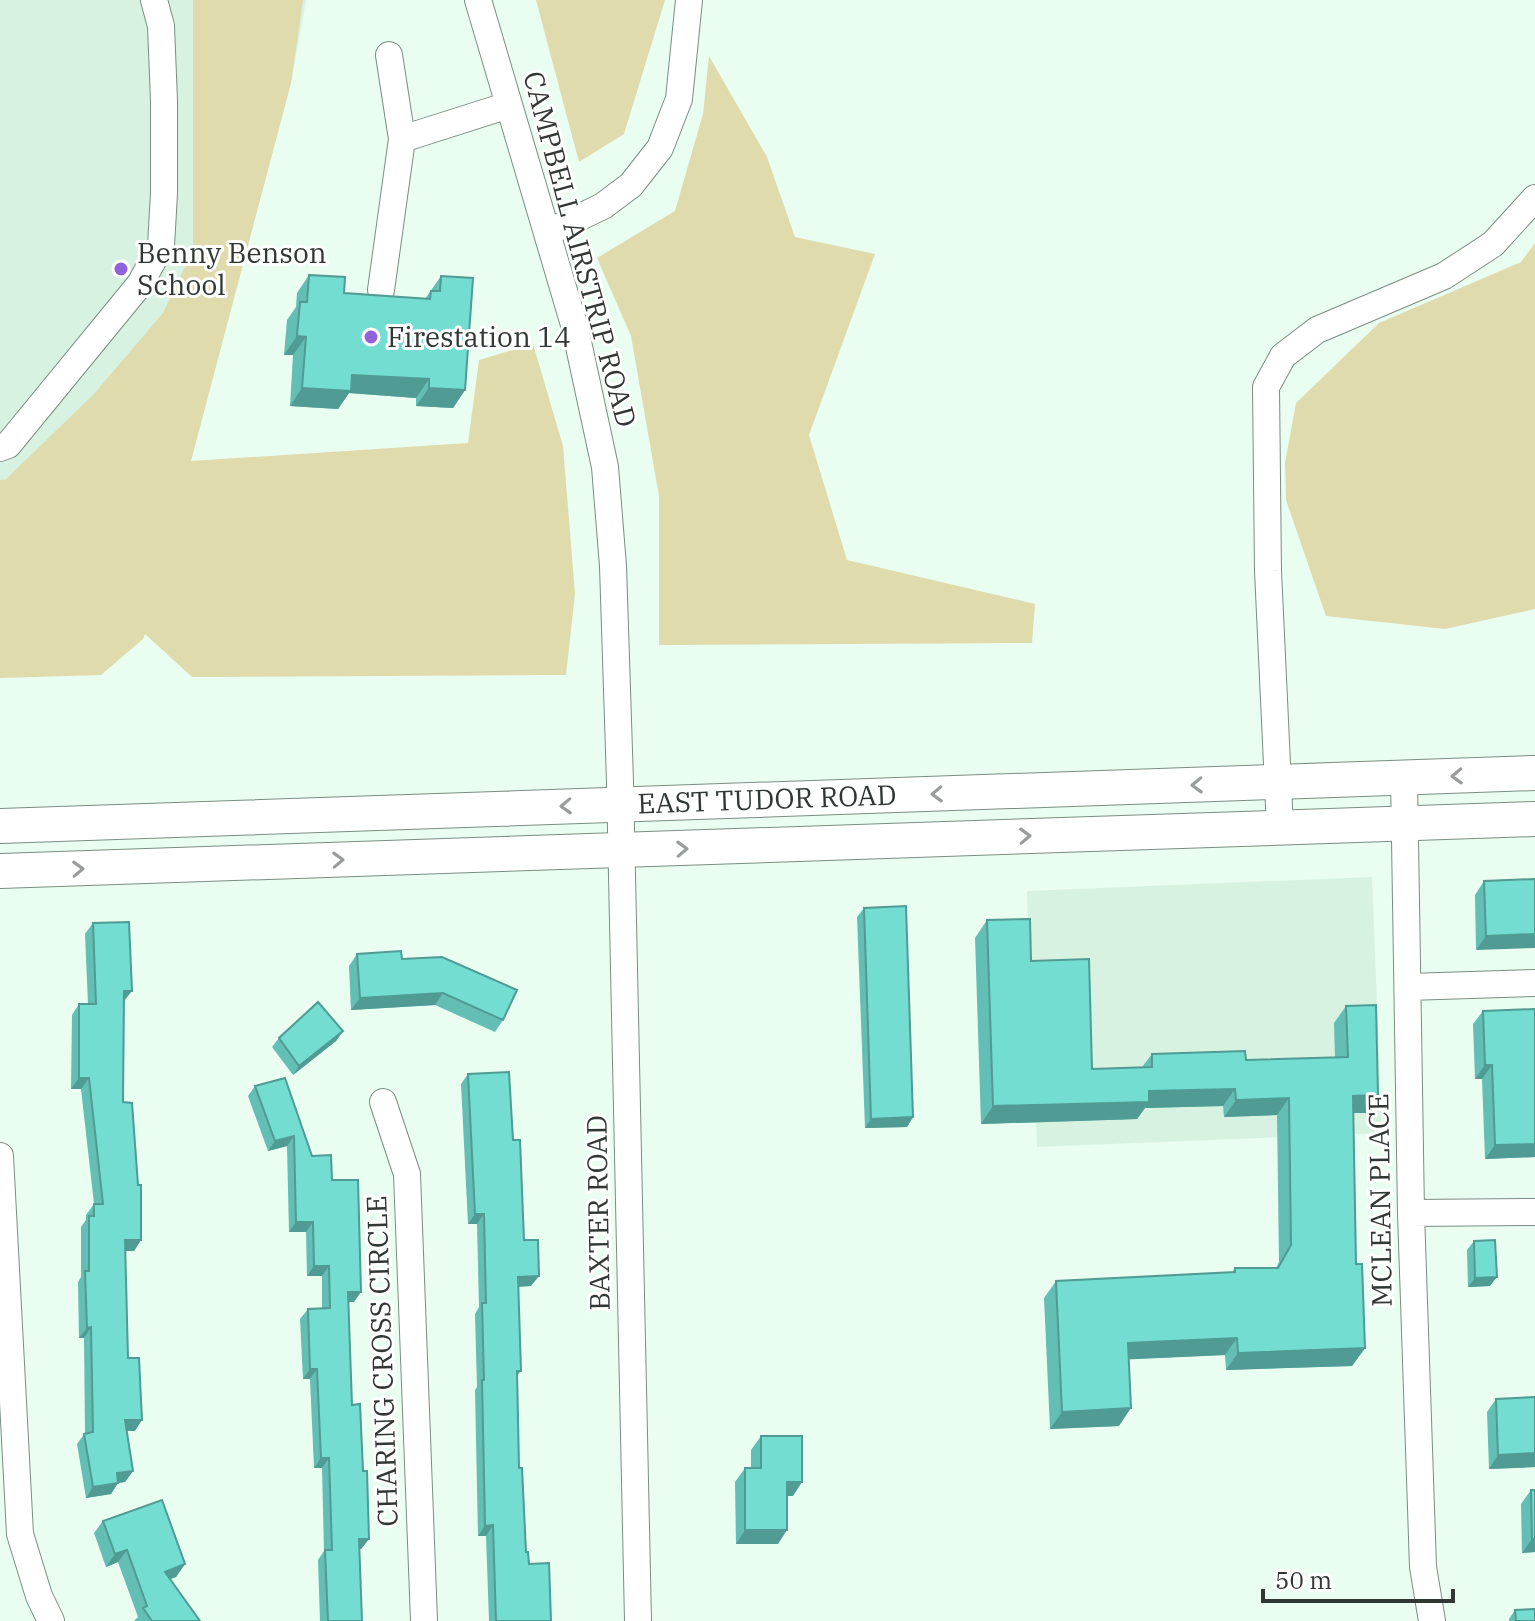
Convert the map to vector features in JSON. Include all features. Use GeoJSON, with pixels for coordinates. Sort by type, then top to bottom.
{"type":"FeatureCollection","features":[{"type":"Feature","properties":{"kind":"main road","name":"EAST TUDOR ROAD"},"geometry":{"type":"LineString","coordinates":[[0,826],[1535,773]]}},
{"type":"Feature","properties":{"kind":"main road","name":"EAST TUDOR ROAD"},"geometry":{"type":"LineString","coordinates":[[0,871],[1535,819]]}},
{"type":"Feature","properties":{"kind":"street"},"geometry":{"type":"LineString","coordinates":[[0,448],[8,445],[140,284],[161,246],[164,101],[161,26],[154,0]]}},
{"type":"Feature","properties":{"kind":"street","name":"CAMPBELL AIRSTRIP ROAD"},"geometry":{"type":"LineString","coordinates":[[478,0],[578,343],[605,467],[613,566],[620,804]]}},
{"type":"Feature","properties":{"kind":"street"},"geometry":{"type":"LineString","coordinates":[[547,233],[603,206],[631,185],[660,148],[679,99],[689,0]]}},
{"type":"Feature","properties":{"kind":"street"},"geometry":{"type":"LineString","coordinates":[[381,290],[402,139],[389,55]]}},
{"type":"Feature","properties":{"kind":"street"},"geometry":{"type":"LineString","coordinates":[[402,139],[509,105]]}},
{"type":"Feature","properties":{"kind":"street"},"geometry":{"type":"LineString","coordinates":[[1280,828],[1268,571],[1266,387],[1283,356],[1317,330],[1444,276],[1493,244],[1535,198]]}},
{"type":"Feature","properties":{"kind":"street","name":"MCLEAN PLACE"},"geometry":{"type":"LineString","coordinates":[[1404,777],[1411,1213],[1423,1567],[1432,1621]]}},
{"type":"Feature","properties":{"kind":"street","name":"BAXTER ROAD"},"geometry":{"type":"LineString","coordinates":[[620,804],[638,1621]]}},
{"type":"Feature","properties":{"kind":"street"},"geometry":{"type":"LineString","coordinates":[[1408,987],[1535,983]]}},
{"type":"Feature","properties":{"kind":"street","name":"CHARING CROSS CIRCLE"},"geometry":{"type":"LineString","coordinates":[[383,1102],[407,1174],[424,1621]]}},
{"type":"Feature","properties":{"kind":"street"},"geometry":{"type":"LineString","coordinates":[[0,1156],[20,1534],[39,1596],[51,1621]]}},
{"type":"Feature","properties":{"kind":"street"},"geometry":{"type":"LineString","coordinates":[[1411,1213],[1535,1212]]}},
{"type":"Feature","properties":{"kind":"shaded area","name":"Benny Benson School"},"geometry":{"type":"Polygon","coordinates":[[[0,0],[306,0],[291,83],[143,639],[0,643],[0,0]]]}},
{"type":"Feature","properties":{"kind":"shaded area"},"geometry":{"type":"Polygon","coordinates":[[[193,0],[303,0],[291,83],[191,461],[468,443],[479,360],[533,344],[563,446],[575,594],[566,675],[192,677],[145,634],[101,675],[0,678],[0,480],[6,479],[93,395],[163,313],[193,250],[193,0]]]}},
{"type":"Feature","properties":{"kind":"shaded area"},"geometry":{"type":"Polygon","coordinates":[[[536,0],[665,0],[624,134],[579,162],[536,0]]]}},
{"type":"Feature","properties":{"kind":"shaded area"},"geometry":{"type":"Polygon","coordinates":[[[709,56],[767,157],[795,237],[875,254],[809,435],[847,560],[1035,604],[1032,643],[659,645],[659,496],[631,336],[597,258],[675,211],[703,114],[709,56]]]}},
{"type":"Feature","properties":{"kind":"shaded area"},"geometry":{"type":"Polygon","coordinates":[[[1535,243],[1535,609],[1445,629],[1326,616],[1286,500],[1285,463],[1296,403],[1379,323],[1521,262],[1535,243]]]}},
{"type":"Feature","properties":{"kind":"shaded area"},"geometry":{"type":"Polygon","coordinates":[[[1372,877],[1382,1133],[1037,1147],[1027,891],[1372,877]]]}},
{"type":"Feature","properties":{"kind":"building","name":"Firestation 14"},"geometry":{"type":"Polygon","coordinates":[[[309,275],[345,277],[344,293],[430,299],[431,291],[440,291],[441,276],[473,278],[465,390],[429,388],[429,379],[352,375],[351,391],[302,388],[306,337],[297,336],[300,302],[307,302],[309,275]]]}},
{"type":"Feature","properties":{"kind":"building"},"geometry":{"type":"Polygon","coordinates":[[[1535,879],[1535,934],[1486,936],[1484,881],[1535,879]]]}},
{"type":"Feature","properties":{"kind":"building"},"geometry":{"type":"Polygon","coordinates":[[[906,906],[913,1117],[871,1119],[864,908],[906,906]]]}},
{"type":"Feature","properties":{"kind":"building"},"geometry":{"type":"Polygon","coordinates":[[[1030,919],[1031,961],[1089,959],[1092,1069],[1152,1067],[1152,1054],[1245,1051],[1246,1060],[1348,1057],[1346,1006],[1376,1005],[1378,1095],[1353,1096],[1356,1264],[1362,1264],[1365,1348],[1238,1353],[1237,1338],[1128,1343],[1131,1408],[1062,1412],[1056,1281],[1235,1272],[1235,1268],[1278,1268],[1291,1245],[1289,1098],[1236,1100],[1235,1089],[1149,1091],[1149,1102],[993,1106],[987,920],[1030,919]]]}},
{"type":"Feature","properties":{"kind":"building"},"geometry":{"type":"Polygon","coordinates":[[[129,922],[132,991],[124,991],[123,1102],[132,1103],[138,1185],[141,1185],[141,1240],[125,1240],[128,1358],[139,1358],[142,1420],[125,1420],[133,1471],[117,1473],[118,1483],[93,1487],[84,1434],[93,1432],[91,1327],[87,1328],[85,1271],[89,1271],[89,1216],[94,1216],[94,1204],[103,1204],[89,1078],[79,1078],[79,1004],[96,1004],[93,923],[129,922]]]}},
{"type":"Feature","properties":{"kind":"building"},"geometry":{"type":"Polygon","coordinates":[[[401,951],[402,959],[442,957],[517,990],[503,1020],[443,993],[360,998],[357,954],[401,951]]]}},
{"type":"Feature","properties":{"kind":"building"},"geometry":{"type":"Polygon","coordinates":[[[318,1002],[343,1031],[299,1066],[279,1038],[318,1002]]]}},
{"type":"Feature","properties":{"kind":"building"},"geometry":{"type":"Polygon","coordinates":[[[1535,1009],[1535,1144],[1495,1145],[1492,1065],[1485,1065],[1483,1011],[1535,1009]]]}},
{"type":"Feature","properties":{"kind":"building"},"geometry":{"type":"Polygon","coordinates":[[[509,1072],[513,1140],[520,1140],[524,1240],[538,1240],[539,1276],[518,1277],[521,1371],[517,1371],[519,1468],[522,1468],[526,1552],[529,1564],[549,1563],[551,1621],[496,1621],[493,1525],[485,1526],[482,1380],[482,1303],[486,1303],[484,1214],[475,1214],[468,1074],[509,1072]]]}},
{"type":"Feature","properties":{"kind":"building"},"geometry":{"type":"Polygon","coordinates":[[[285,1078],[312,1156],[331,1155],[332,1180],[358,1180],[361,1292],[348,1292],[352,1405],[360,1404],[363,1471],[367,1471],[369,1539],[359,1539],[362,1621],[328,1621],[325,1550],[332,1550],[329,1458],[321,1458],[317,1369],[310,1369],[308,1309],[330,1308],[329,1266],[314,1266],[313,1222],[296,1222],[294,1136],[275,1141],[255,1086],[285,1078]]]}},
{"type":"Feature","properties":{"kind":"building"},"geometry":{"type":"Polygon","coordinates":[[[1495,1240],[1497,1277],[1475,1278],[1474,1241],[1495,1240]]]}},
{"type":"Feature","properties":{"kind":"building"},"geometry":{"type":"Polygon","coordinates":[[[1535,1397],[1535,1453],[1498,1455],[1496,1399],[1535,1397]]]}},
{"type":"Feature","properties":{"kind":"building"},"geometry":{"type":"Polygon","coordinates":[[[761,1436],[802,1436],[802,1482],[787,1482],[787,1530],[745,1530],[745,1468],[761,1468],[761,1436]]]}},
{"type":"Feature","properties":{"kind":"building"},"geometry":{"type":"Polygon","coordinates":[[[1531,1490],[1535,1490],[1535,1539],[1532,1539],[1531,1490]]]}},
{"type":"Feature","properties":{"kind":"building"},"geometry":{"type":"Polygon","coordinates":[[[162,1500],[185,1564],[165,1572],[200,1621],[152,1621],[143,1608],[147,1606],[127,1550],[115,1554],[103,1521],[162,1500]]]}},
{"type":"Feature","properties":{"kind":"building"},"geometry":{"type":"Polygon","coordinates":[[[1535,1609],[1535,1621],[1516,1621],[1515,1610],[1535,1609]]]}},
{"type":"Feature","properties":{"kind":"place","name":"Benny Benson School"},"geometry":{"type":"Point","coordinates":[121,269]}},
{"type":"Feature","properties":{"kind":"place","name":"Firestation 14"},"geometry":{"type":"Point","coordinates":[371,337]}}]}
